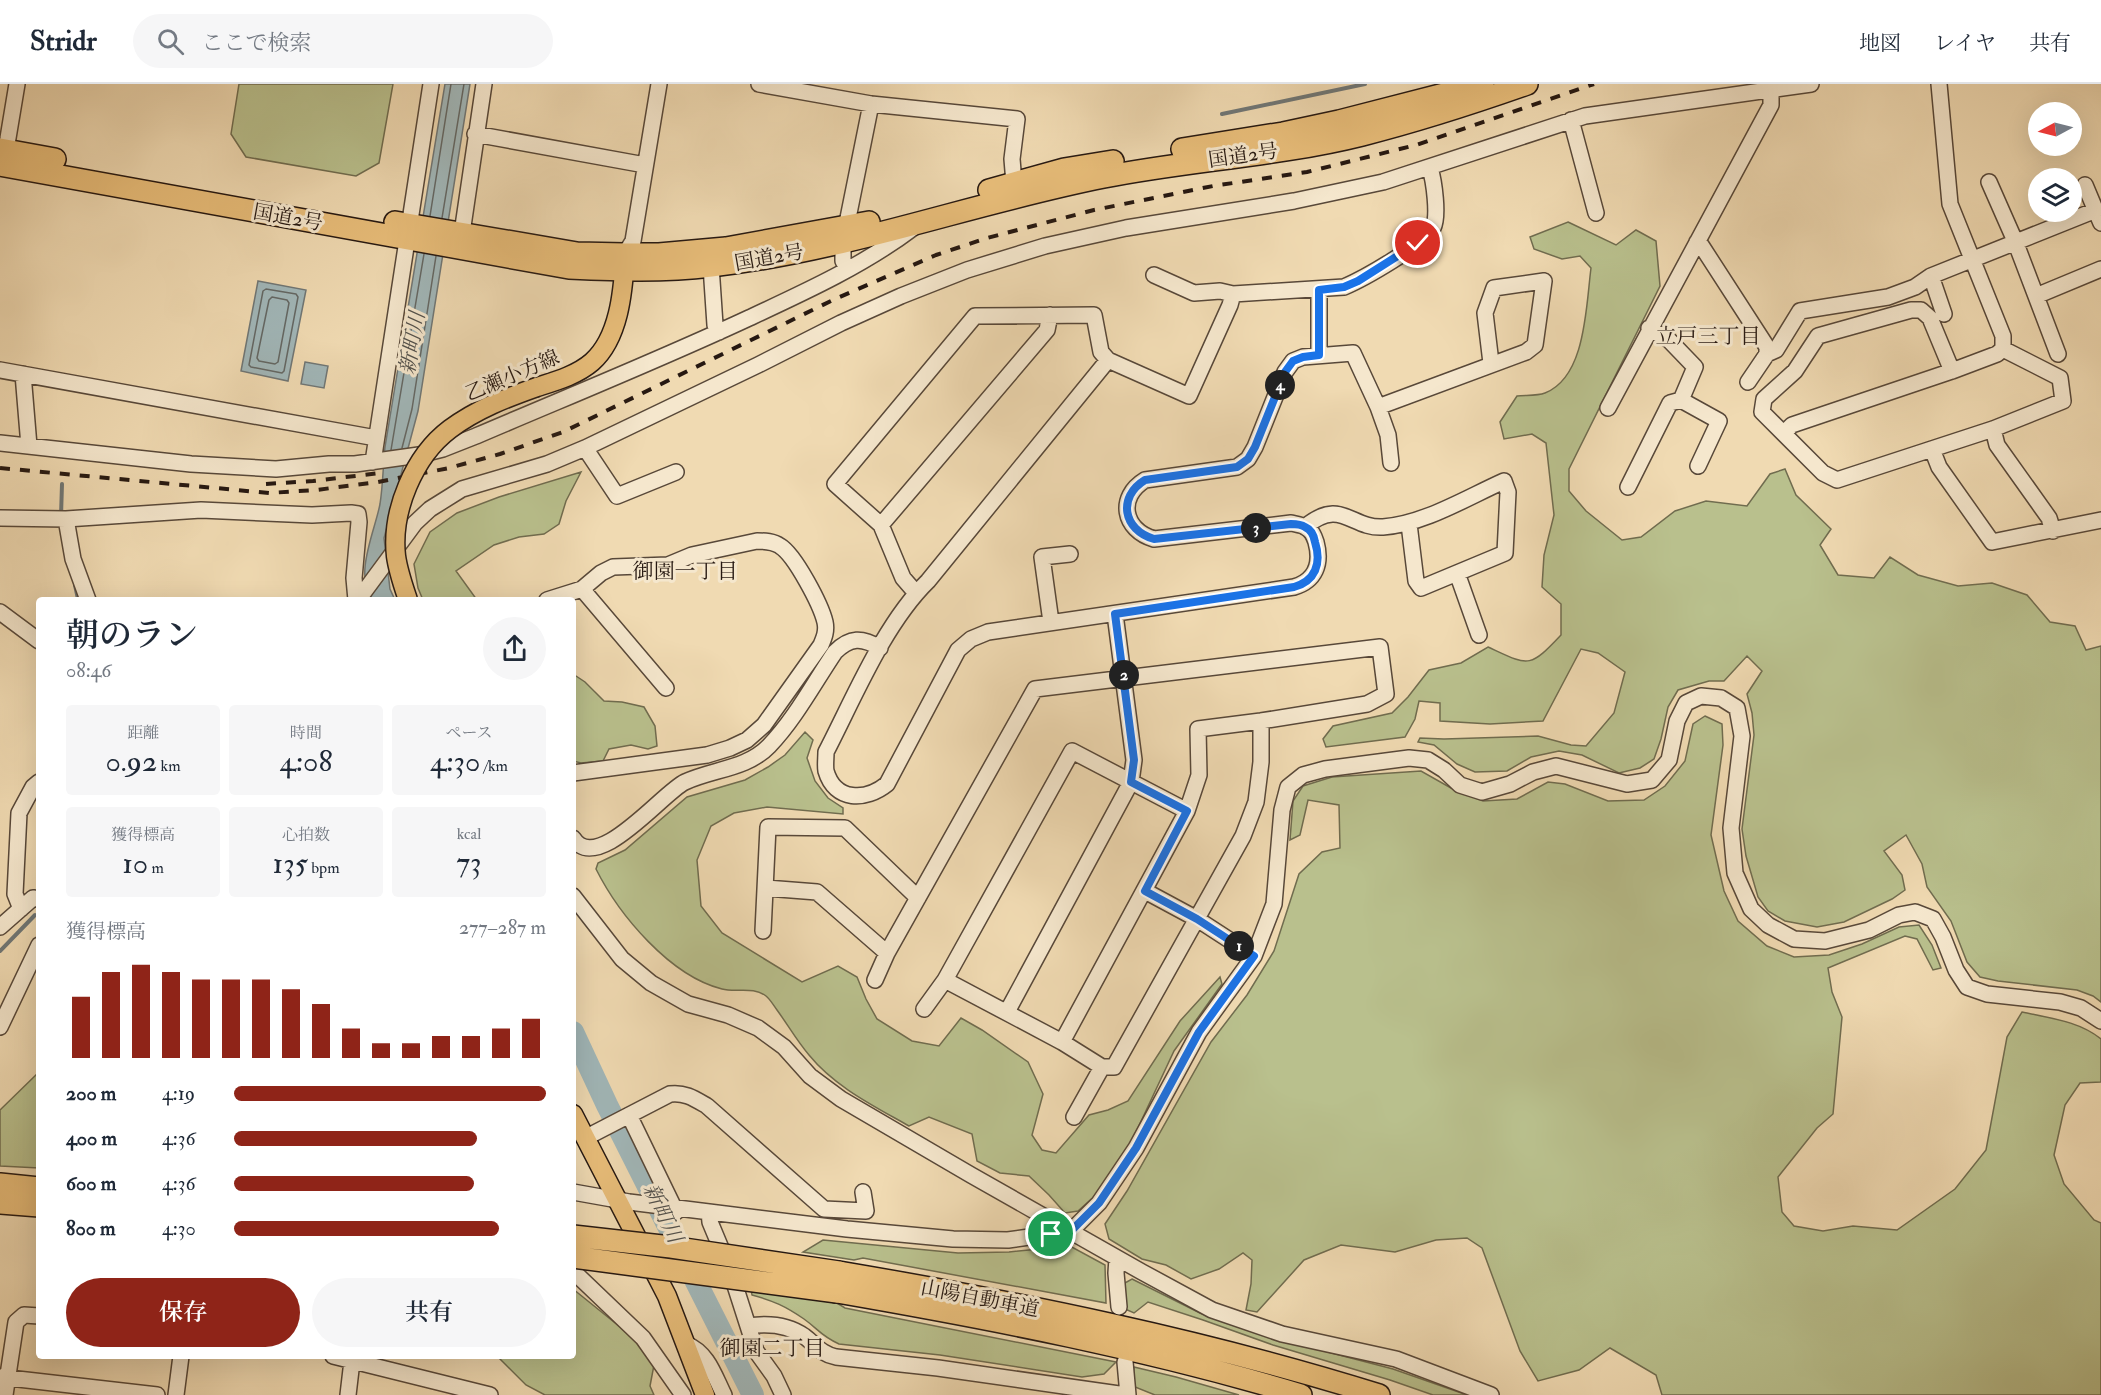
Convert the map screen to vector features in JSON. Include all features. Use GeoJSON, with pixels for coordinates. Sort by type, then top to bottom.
{"type":"FeatureCollection","features":[{"type":"Feature","properties":{"kind":"highway","name":"国道2号"},"geometry":{"type":"LineString","coordinates":[[624,262],[711,266],[845,235],[903,214],[1064,169],[1283,133],[1483,84]]}},
{"type":"Feature","properties":{"kind":"highway","name":"国道2号"},"geometry":{"type":"LineString","coordinates":[[2,155],[411,232],[456,237],[568,268],[624,262],[659,254],[845,235],[918,224],[1055,187],[1106,176],[1197,161],[1279,151],[1362,135],[1527,84]]}},
{"type":"Feature","properties":{"kind":"highway"},"geometry":{"type":"LineString","coordinates":[[0,1184],[36,1188]]}},
{"type":"Feature","properties":{"kind":"highway"},"geometry":{"type":"LineString","coordinates":[[0,1203],[36,1206]]}},
{"type":"Feature","properties":{"kind":"highway","name":"山陽自動車道"},"geometry":{"type":"LineString","coordinates":[[576,1236],[671,1248],[838,1282],[1089,1340],[1236,1376],[1300,1395]]}},
{"type":"Feature","properties":{"kind":"highway","name":"山陽自動車道"},"geometry":{"type":"LineString","coordinates":[[576,1257],[838,1282],[1059,1313],[1242,1355],[1379,1395]]}},
{"type":"Feature","properties":{"kind":"main road","name":"乙瀬小方線"},"geometry":{"type":"LineString","coordinates":[[407,597],[399,573],[396,531],[401,506],[411,480],[425,455],[448,430],[471,415],[502,399],[578,372],[592,362],[602,351],[614,329],[622,292],[624,262]]}},
{"type":"Feature","properties":{"kind":"main road"},"geometry":{"type":"LineString","coordinates":[[576,1118],[589,1136],[623,1201],[667,1296],[705,1395]]}},
{"type":"Feature","properties":{"kind":"street"},"geometry":{"type":"LineString","coordinates":[[2,155],[17,84]]}},
{"type":"Feature","properties":{"kind":"street"},"geometry":{"type":"LineString","coordinates":[[377,462],[376,438],[411,232],[431,84]]}},
{"type":"Feature","properties":{"kind":"street"},"geometry":{"type":"LineString","coordinates":[[456,237],[484,84]]}},
{"type":"Feature","properties":{"kind":"street"},"geometry":{"type":"LineString","coordinates":[[624,262],[633,241],[659,84]]}},
{"type":"Feature","properties":{"kind":"street"},"geometry":{"type":"LineString","coordinates":[[759,84],[871,105],[1017,119],[1012,159],[1014,183]]}},
{"type":"Feature","properties":{"kind":"street"},"geometry":{"type":"LineString","coordinates":[[361,597],[416,523],[430,509],[462,489],[547,464],[585,448],[841,323],[967,270],[1045,246],[1126,228],[1294,201],[1383,183],[1571,120],[1611,111],[1811,84]]}},
{"type":"Feature","properties":{"kind":"street"},"geometry":{"type":"LineString","coordinates":[[1939,84],[1950,204],[2003,336],[2003,349]]}},
{"type":"Feature","properties":{"kind":"street"},"geometry":{"type":"LineString","coordinates":[[1608,408],[1771,105],[1771,89]]}},
{"type":"Feature","properties":{"kind":"street"},"geometry":{"type":"LineString","coordinates":[[848,268],[843,261],[845,235],[871,105]]}},
{"type":"Feature","properties":{"kind":"street"},"geometry":{"type":"LineString","coordinates":[[1571,120],[1596,213]]}},
{"type":"Feature","properties":{"kind":"street"},"geometry":{"type":"LineString","coordinates":[[475,134],[645,165]]}},
{"type":"Feature","properties":{"kind":"street"},"geometry":{"type":"LineString","coordinates":[[1155,274],[1194,293],[1220,291],[1233,294],[1344,287],[1358,281],[1418,243],[1433,228],[1436,214],[1434,179],[1430,168]]}},
{"type":"Feature","properties":{"kind":"street"},"geometry":{"type":"LineString","coordinates":[[1989,182],[2015,241],[2058,354]]}},
{"type":"Feature","properties":{"kind":"street"},"geometry":{"type":"LineString","coordinates":[[1748,382],[1767,354],[1776,350],[1800,311],[1888,297],[1915,287],[1931,276],[2015,241],[2098,216],[2085,185]]}},
{"type":"Feature","properties":{"kind":"street"},"geometry":{"type":"LineString","coordinates":[[0,443],[276,469],[377,462],[419,455],[476,436],[719,332],[802,293],[900,238],[918,224]]}},
{"type":"Feature","properties":{"kind":"street"},"geometry":{"type":"LineString","coordinates":[[1697,242],[1767,347],[1767,354]]}},
{"type":"Feature","properties":{"kind":"street"},"geometry":{"type":"LineString","coordinates":[[711,266],[716,325],[719,332]]}},
{"type":"Feature","properties":{"kind":"street"},"geometry":{"type":"LineString","coordinates":[[2036,296],[2101,269]]}},
{"type":"Feature","properties":{"kind":"street"},"geometry":{"type":"LineString","coordinates":[[1931,276],[1944,314]]}},
{"type":"Feature","properties":{"kind":"street"},"geometry":{"type":"LineString","coordinates":[[1378,406],[1526,352],[1535,345],[1544,281],[1494,288],[1485,313],[1491,363]]}},
{"type":"Feature","properties":{"kind":"street"},"geometry":{"type":"LineString","coordinates":[[1319,290],[1319,355]]}},
{"type":"Feature","properties":{"kind":"street"},"geometry":{"type":"LineString","coordinates":[[916,593],[903,578],[882,525],[835,483],[975,316],[1095,315],[1101,352],[1108,360],[1189,396],[1233,294]]}},
{"type":"Feature","properties":{"kind":"street"},"geometry":{"type":"LineString","coordinates":[[1952,371],[1930,318],[1921,310],[1911,310],[1818,336],[1795,371],[1764,399],[1762,412],[1823,473],[1838,480],[1993,429],[2063,401],[2060,378],[2003,349]]}},
{"type":"Feature","properties":{"kind":"street"},"geometry":{"type":"LineString","coordinates":[[882,525],[1047,330],[1050,315]]}},
{"type":"Feature","properties":{"kind":"street"},"geometry":{"type":"LineString","coordinates":[[1649,328],[1669,340],[1695,366],[1681,400]]}},
{"type":"Feature","properties":{"kind":"street"},"geometry":{"type":"LineString","coordinates":[[1784,433],[1792,425],[1952,371],[1997,354],[2003,349]]}},
{"type":"Feature","properties":{"kind":"street"},"geometry":{"type":"LineString","coordinates":[[1108,360],[916,593],[891,627],[826,752],[826,770],[833,787],[846,795],[861,797],[877,792],[887,784],[958,651],[971,639],[988,632],[1305,584],[1315,573],[1319,560],[1312,533],[1305,526],[1291,524],[1154,539],[1142,536],[1131,524],[1126,508],[1128,496],[1135,486],[1145,480],[1237,467],[1248,459],[1285,372],[1293,361],[1303,357],[1353,353],[1378,406],[1388,435],[1391,463]]}},
{"type":"Feature","properties":{"kind":"street"},"geometry":{"type":"LineString","coordinates":[[0,370],[376,438]]}},
{"type":"Feature","properties":{"kind":"street"},"geometry":{"type":"LineString","coordinates":[[23,374],[29,446]]}},
{"type":"Feature","properties":{"kind":"street"},"geometry":{"type":"LineString","coordinates":[[1628,488],[1670,403],[1681,400],[1719,422],[1698,466]]}},
{"type":"Feature","properties":{"kind":"street"},"geometry":{"type":"LineString","coordinates":[[1993,429],[1997,445],[2049,518],[2053,531]]}},
{"type":"Feature","properties":{"kind":"street"},"geometry":{"type":"LineString","coordinates":[[585,448],[617,495],[676,472]]}},
{"type":"Feature","properties":{"kind":"street"},"geometry":{"type":"LineString","coordinates":[[1932,449],[1939,467],[1992,542],[2101,520]]}},
{"type":"Feature","properties":{"kind":"street"},"geometry":{"type":"LineString","coordinates":[[1305,526],[1315,518],[1341,513],[1379,527],[1408,524],[1504,481],[1508,492],[1505,553],[1421,588],[1416,581],[1408,524]]}},
{"type":"Feature","properties":{"kind":"street"},"geometry":{"type":"LineString","coordinates":[[0,518],[66,519],[201,510],[312,515],[357,514],[359,522],[354,578],[360,597]]}},
{"type":"Feature","properties":{"kind":"street"},"geometry":{"type":"LineString","coordinates":[[66,519],[73,559],[87,597]]}},
{"type":"Feature","properties":{"kind":"street"},"geometry":{"type":"LineString","coordinates":[[557,597],[582,589],[601,573],[613,567],[658,567],[692,555],[757,541],[768,541],[779,545],[792,557],[825,622],[825,635],[821,645],[764,725],[747,740],[707,755],[576,774]]}},
{"type":"Feature","properties":{"kind":"street"},"geometry":{"type":"LineString","coordinates":[[1051,622],[1042,557],[1070,554]]}},
{"type":"Feature","properties":{"kind":"street"},"geometry":{"type":"LineString","coordinates":[[1457,573],[1479,635]]}},
{"type":"Feature","properties":{"kind":"street"},"geometry":{"type":"LineString","coordinates":[[582,589],[666,688]]}},
{"type":"Feature","properties":{"kind":"street"},"geometry":{"type":"LineString","coordinates":[[0,612],[36,639]]}},
{"type":"Feature","properties":{"kind":"street"},"geometry":{"type":"LineString","coordinates":[[1007,1012],[1131,782],[1134,760],[1115,614]]}},
{"type":"Feature","properties":{"kind":"street"},"geometry":{"type":"LineString","coordinates":[[576,843],[584,847],[606,844],[621,836],[669,792],[683,783],[750,760],[768,748],[835,652],[843,644],[851,640],[862,639],[880,648]]}},
{"type":"Feature","properties":{"kind":"street"},"geometry":{"type":"LineString","coordinates":[[875,980],[887,953],[1035,689],[1380,646],[1386,694],[1367,704],[1198,729],[1199,776],[1187,811],[1062,1042]]}},
{"type":"Feature","properties":{"kind":"street"},"geometry":{"type":"LineString","coordinates":[[576,1193],[674,1210],[953,1239],[1008,1240],[1071,1231],[1099,1203],[1136,1148],[1199,1032],[1254,956],[1274,904],[1282,810],[1288,787],[1303,775],[1325,769],[1408,758],[1428,760],[1444,770],[1460,785],[1482,792],[1510,784],[1533,772],[1556,766],[1627,784],[1652,780],[1669,760],[1677,721],[1686,703],[1701,696],[1721,698],[1737,708],[1742,736],[1731,828],[1735,873],[1751,909],[1768,925],[1794,939],[1825,941],[1869,930],[1899,915],[1915,912],[1933,919],[1956,970],[1967,987],[1987,994],[2060,1002],[2081,1008],[2101,1020]]}},
{"type":"Feature","properties":{"kind":"street"},"geometry":{"type":"LineString","coordinates":[[945,980],[1062,1042],[1102,1067],[1114,1068],[1243,836],[1256,802],[1261,762],[1261,721]]}},
{"type":"Feature","properties":{"kind":"street"},"geometry":{"type":"LineString","coordinates":[[924,1009],[945,980],[1072,751],[1187,811]]}},
{"type":"Feature","properties":{"kind":"street"},"geometry":{"type":"LineString","coordinates":[[21,909],[15,894],[19,813],[36,784]]}},
{"type":"Feature","properties":{"kind":"street"},"geometry":{"type":"LineString","coordinates":[[763,931],[768,827],[844,828],[918,898]]}},
{"type":"Feature","properties":{"kind":"street"},"geometry":{"type":"LineString","coordinates":[[766,888],[817,892],[887,953]]}},
{"type":"Feature","properties":{"kind":"street"},"geometry":{"type":"LineString","coordinates":[[1145,891],[1197,919],[1254,956]]}},
{"type":"Feature","properties":{"kind":"street"},"geometry":{"type":"LineString","coordinates":[[0,927],[33,898],[36,898]]}},
{"type":"Feature","properties":{"kind":"street"},"geometry":{"type":"LineString","coordinates":[[576,900],[622,958],[651,984],[688,1004],[728,1015],[758,1028],[784,1047],[810,1076],[841,1099],[1212,1310],[1282,1334],[1396,1359],[1491,1395]]}},
{"type":"Feature","properties":{"kind":"street"},"geometry":{"type":"LineString","coordinates":[[0,1027],[36,951]]}},
{"type":"Feature","properties":{"kind":"street"},"geometry":{"type":"LineString","coordinates":[[1074,1117],[1102,1067]]}},
{"type":"Feature","properties":{"kind":"street"},"geometry":{"type":"LineString","coordinates":[[589,1136],[670,1094],[689,1095],[707,1106],[825,1209],[866,1211],[863,1192]]}},
{"type":"Feature","properties":{"kind":"street"},"geometry":{"type":"LineString","coordinates":[[627,1116],[674,1210]]}},
{"type":"Feature","properties":{"kind":"street"},"geometry":{"type":"LineString","coordinates":[[709,1212],[710,1222],[730,1270],[756,1351],[774,1376],[783,1395]]}},
{"type":"Feature","properties":{"kind":"street"},"geometry":{"type":"LineString","coordinates":[[1117,1258],[1119,1307]]}},
{"type":"Feature","properties":{"kind":"street"},"geometry":{"type":"LineString","coordinates":[[576,1274],[643,1338],[683,1395]]}},
{"type":"Feature","properties":{"kind":"street"},"geometry":{"type":"LineString","coordinates":[[5,1395],[4,1377],[16,1322],[24,1315],[36,1316]]}},
{"type":"Feature","properties":{"kind":"street"},"geometry":{"type":"LineString","coordinates":[[748,1326],[770,1324],[786,1327],[804,1336],[825,1354],[836,1357],[949,1369],[1127,1395],[1125,1362]]}},
{"type":"Feature","properties":{"kind":"street"},"geometry":{"type":"LineString","coordinates":[[686,1344],[706,1359],[724,1395]]}},
{"type":"Feature","properties":{"kind":"street"},"geometry":{"type":"LineString","coordinates":[[176,1395],[181,1359]]}},
{"type":"Feature","properties":{"kind":"street"},"geometry":{"type":"LineString","coordinates":[[344,1359],[490,1395]]}},
{"type":"Feature","properties":{"kind":"street"},"geometry":{"type":"LineString","coordinates":[[348,1395],[352,1361]]}},
{"type":"Feature","properties":{"kind":"street"},"geometry":{"type":"LineString","coordinates":[[4,1377],[157,1395]]}},
{"type":"Feature","properties":{"kind":"green space"},"geometry":{"type":"Polygon","coordinates":[[[239,84],[393,84],[379,163],[356,176],[246,157],[231,134],[239,84]]]}},
{"type":"Feature","properties":{"kind":"green space"},"geometry":{"type":"Polygon","coordinates":[[[1568,222],[1616,245],[1636,230],[1656,241],[1660,286],[1569,469],[1569,491],[1586,511],[1622,540],[1641,537],[1675,511],[1706,501],[1747,506],[1770,474],[1785,469],[1796,495],[1831,529],[1820,545],[1838,575],[1874,578],[1890,557],[1918,575],[1958,586],[1992,583],[2027,595],[2050,622],[2075,626],[2086,650],[2101,646],[2101,1002],[2077,990],[1980,977],[1967,962],[1951,921],[1927,887],[1922,864],[1906,835],[1884,851],[1902,875],[1905,890],[1892,899],[1844,922],[1817,927],[1785,921],[1768,911],[1758,897],[1746,856],[1742,829],[1754,735],[1747,694],[1762,671],[1747,656],[1724,681],[1709,681],[1678,690],[1668,707],[1654,759],[1640,768],[1619,773],[1582,755],[1559,751],[1531,757],[1507,771],[1475,772],[1457,764],[1434,745],[1418,742],[1420,738],[1538,736],[1571,745],[1586,746],[1614,713],[1625,672],[1598,653],[1581,649],[1543,721],[1490,724],[1440,721],[1440,703],[1419,701],[1415,719],[1405,737],[1326,747],[1323,739],[1333,726],[1392,713],[1429,670],[1461,663],[1488,647],[1512,658],[1528,661],[1542,654],[1561,635],[1561,604],[1542,587],[1544,555],[1554,515],[1546,443],[1532,434],[1504,439],[1500,422],[1517,396],[1542,394],[1559,385],[1569,372],[1582,339],[1591,268],[1580,256],[1562,259],[1534,249],[1530,237],[1568,222]]]}},
{"type":"Feature","properties":{"kind":"green space"},"geometry":{"type":"Polygon","coordinates":[[[581,472],[566,501],[559,524],[544,534],[519,537],[494,545],[456,571],[475,597],[422,597],[414,564],[430,532],[457,513],[499,497],[581,472]]]}},
{"type":"Feature","properties":{"kind":"green space"},"geometry":{"type":"Polygon","coordinates":[[[576,676],[604,701],[644,707],[655,726],[657,746],[648,749],[631,745],[609,749],[603,761],[576,762],[576,676]]]}},
{"type":"Feature","properties":{"kind":"green space"},"geometry":{"type":"Polygon","coordinates":[[[1705,716],[1722,724],[1723,745],[1711,835],[1724,891],[1738,921],[1767,946],[1794,957],[1829,955],[1862,944],[1899,927],[1919,925],[1932,945],[1941,968],[1933,970],[1917,939],[1905,936],[1828,968],[1832,992],[1842,1017],[1833,1114],[1817,1128],[1778,1177],[1782,1212],[1794,1226],[1823,1231],[1853,1226],[1897,1230],[1955,1189],[1986,1150],[2007,1037],[2022,1012],[2063,1021],[2092,1033],[2101,1039],[2101,1082],[2080,1083],[2065,1105],[2054,1155],[2064,1184],[2094,1220],[2101,1223],[2101,1395],[1662,1395],[1656,1375],[1610,1348],[1579,1370],[1538,1381],[1520,1351],[1482,1248],[1467,1238],[1436,1240],[1395,1252],[1341,1245],[1304,1260],[1257,1312],[1246,1310],[1251,1284],[1252,1260],[1243,1253],[1219,1269],[1191,1279],[1166,1265],[1142,1259],[1109,1239],[1105,1224],[1127,1191],[1211,1042],[1247,995],[1274,951],[1299,874],[1322,852],[1340,848],[1339,805],[1308,800],[1300,835],[1290,840],[1293,801],[1303,786],[1332,777],[1421,771],[1451,788],[1483,801],[1517,799],[1548,782],[1565,784],[1608,801],[1644,800],[1665,786],[1685,761],[1693,724],[1705,716]]]}},
{"type":"Feature","properties":{"kind":"green space"},"geometry":{"type":"Polygon","coordinates":[[[805,732],[813,740],[807,758],[815,781],[828,798],[843,808],[843,814],[767,807],[734,813],[711,826],[697,860],[701,906],[722,933],[802,982],[838,966],[857,977],[877,1019],[912,1041],[939,1046],[961,1018],[1028,1062],[1043,1094],[1032,1135],[1042,1150],[1056,1153],[1089,1115],[1128,1101],[1180,1021],[1220,977],[1222,984],[1174,1051],[1129,1147],[1097,1194],[1078,1211],[1065,1213],[1029,1176],[1000,1173],[977,1161],[972,1134],[929,1117],[909,1126],[843,1086],[809,1055],[766,996],[750,990],[722,989],[703,982],[684,971],[665,957],[632,924],[606,887],[596,869],[598,863],[625,850],[687,797],[745,780],[768,767],[785,755],[805,732]]]}},
{"type":"Feature","properties":{"kind":"green space"},"geometry":{"type":"Polygon","coordinates":[[[36,1075],[36,1168],[0,1166],[0,1110],[36,1075]]]}},
{"type":"Feature","properties":{"kind":"green space"},"geometry":{"type":"Polygon","coordinates":[[[823,1240],[958,1253],[1009,1252],[1070,1246],[1105,1265],[1106,1303],[863,1258],[854,1260],[803,1252],[823,1240]]]}},
{"type":"Feature","properties":{"kind":"green space"},"geometry":{"type":"Polygon","coordinates":[[[1132,1279],[1200,1313],[1259,1334],[1393,1369],[1467,1395],[1433,1395],[1273,1345],[1148,1302],[1134,1313],[1125,1309],[1123,1284],[1132,1279]]]}},
{"type":"Feature","properties":{"kind":"green space"},"geometry":{"type":"Polygon","coordinates":[[[751,1290],[837,1303],[845,1308],[1116,1362],[1104,1374],[1082,1377],[940,1355],[839,1344],[791,1311],[752,1295],[751,1290]]]}},
{"type":"Feature","properties":{"kind":"green space"},"geometry":{"type":"Polygon","coordinates":[[[576,1291],[635,1339],[654,1365],[650,1386],[654,1395],[545,1395],[526,1385],[500,1359],[576,1359],[576,1291]]]}},
{"type":"Feature","properties":{"kind":"green space"},"geometry":{"type":"Polygon","coordinates":[[[1134,1367],[1239,1395],[1155,1395],[1135,1387],[1134,1367]]]}},
{"type":"Feature","properties":{"kind":"water"},"geometry":{"type":"Polygon","coordinates":[[[445,84],[470,84],[418,411],[384,538],[390,589],[394,597],[371,597],[367,590],[365,566],[380,504],[385,447],[445,84]]]}},
{"type":"Feature","properties":{"kind":"water"},"geometry":{"type":"Polygon","coordinates":[[[258,281],[306,290],[288,381],[241,371],[258,281]]]}},
{"type":"Feature","properties":{"kind":"water"},"geometry":{"type":"Polygon","coordinates":[[[305,362],[328,366],[324,388],[301,384],[305,362]]]}},
{"type":"Feature","properties":{"kind":"waterway"},"geometry":{"type":"LineString","coordinates":[[1222,114],[1365,84]]}},
{"type":"Feature","properties":{"kind":"waterway"},"geometry":{"type":"LineString","coordinates":[[61,516],[62,484]]}},
{"type":"Feature","properties":{"kind":"waterway"},"geometry":{"type":"LineString","coordinates":[[75,585],[78,597]]}},
{"type":"Feature","properties":{"kind":"waterway"},"geometry":{"type":"LineString","coordinates":[[0,951],[35,915]]}},
{"type":"Feature","properties":{"kind":"waterway","name":"新町川"},"geometry":{"type":"LineString","coordinates":[[576,1038],[607,1105],[753,1395]]}},
{"type":"Feature","properties":{"kind":"railway"},"geometry":{"type":"LineString","coordinates":[[0,468],[269,493],[378,482],[449,468],[500,454],[563,432],[835,299],[936,255],[987,238],[1094,210],[1213,186],[1307,172],[1416,145],[1594,84]]}},
{"type":"Feature","properties":{"kind":"railway"},"geometry":{"type":"LineString","coordinates":[[266,484],[380,473]]}},
{"type":"Feature","properties":{"kind":"district","name":"立戸三丁目"},"geometry":{"type":"Point","coordinates":[1708,336]}},
{"type":"Feature","properties":{"kind":"district","name":"御園一丁目"},"geometry":{"type":"Point","coordinates":[685,571]}},
{"type":"Feature","properties":{"kind":"district","name":"御園二丁目"},"geometry":{"type":"Point","coordinates":[772,1348]}},
{"type":"Feature","properties":{"kind":"route"},"geometry":{"type":"LineString","coordinates":[[1051,1234],[1071,1231],[1099,1203],[1136,1148],[1199,1032],[1254,956],[1197,919],[1145,891],[1187,811],[1131,782],[1134,760],[1115,614],[1294,587],[1305,584],[1315,573],[1319,560],[1312,533],[1305,526],[1291,524],[1154,539],[1142,536],[1131,524],[1126,508],[1128,496],[1135,486],[1145,480],[1237,467],[1248,459],[1285,372],[1293,361],[1319,355],[1319,290],[1344,287],[1358,281],[1418,243]]}}]}
